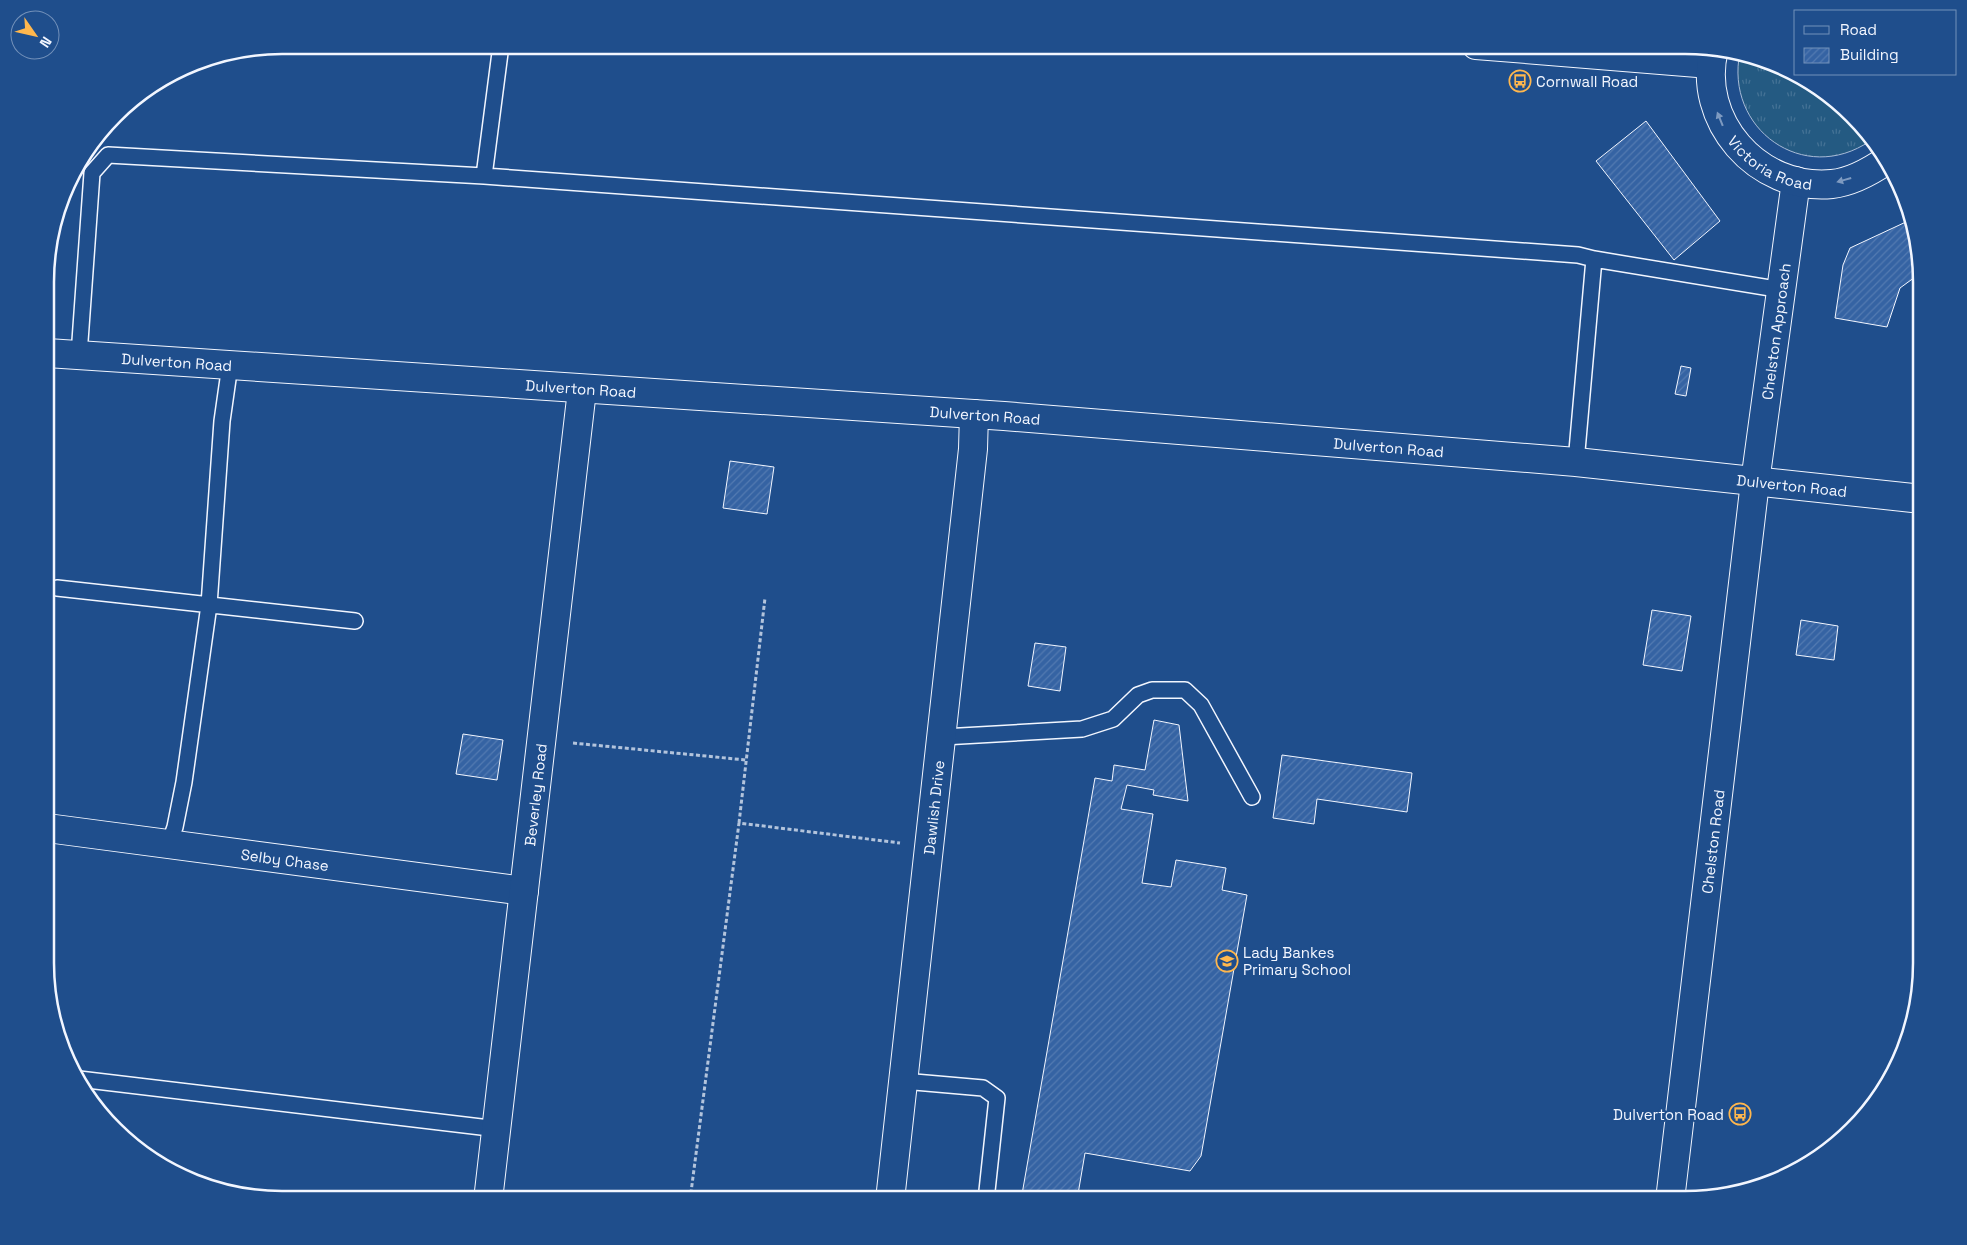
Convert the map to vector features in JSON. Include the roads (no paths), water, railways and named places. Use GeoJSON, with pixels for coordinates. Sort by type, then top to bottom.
{"type":"FeatureCollection","features":[{"type":"Feature","properties":{"kind":"street","name":"Victoria Road"},"geometry":{"type":"LineString","coordinates":[[1669,54],[1712,56],[1711,96],[1722,126],[1741,151],[1766,170],[1796,181],[1832,184],[1867,174],[1881,164]]}},
{"type":"Feature","properties":{"kind":"street","name":"Chelston Approach"},"geometry":{"type":"LineString","coordinates":[[1755,482],[1796,181]]}},
{"type":"Feature","properties":{"kind":"street","name":"Dulverton Road"},"geometry":{"type":"LineString","coordinates":[[54,353],[582,390],[974,414],[1576,462],[1913,498]]}},
{"type":"Feature","properties":{"kind":"street","name":"Beverley Road"},"geometry":{"type":"LineString","coordinates":[[489,1191],[498,1129],[582,390]]}},
{"type":"Feature","properties":{"kind":"street","name":"Dawlish Drive"},"geometry":{"type":"LineString","coordinates":[[891,1191],[943,737],[973,449],[974,414]]}},
{"type":"Feature","properties":{"kind":"street","name":"Chelston Road"},"geometry":{"type":"LineString","coordinates":[[1671,1191],[1755,482]]}},
{"type":"Feature","properties":{"kind":"street","name":"Selby Chase"},"geometry":{"type":"LineString","coordinates":[[54,829],[524,891]]}},
{"type":"Feature","properties":{"kind":"lane"},"geometry":{"type":"LineString","coordinates":[[484,176],[500,54]]}},
{"type":"Feature","properties":{"kind":"lane"},"geometry":{"type":"LineString","coordinates":[[79,355],[92,173],[108,155],[484,176],[1578,255],[1782,290]]}},
{"type":"Feature","properties":{"kind":"lane"},"geometry":{"type":"LineString","coordinates":[[1576,462],[1594,259]]}},
{"type":"Feature","properties":{"kind":"lane"},"geometry":{"type":"LineString","coordinates":[[169,844],[175,827],[184,782],[209,605],[222,421],[230,365]]}},
{"type":"Feature","properties":{"kind":"lane"},"geometry":{"type":"LineString","coordinates":[[57,588],[355,621]]}},
{"type":"Feature","properties":{"kind":"lane"},"geometry":{"type":"LineString","coordinates":[[943,737],[1082,729],[1113,719],[1138,696],[1152,690],[1185,690],[1201,705],[1252,797]]}},
{"type":"Feature","properties":{"kind":"lane"},"geometry":{"type":"LineString","coordinates":[[85,1080],[498,1129]]}},
{"type":"Feature","properties":{"kind":"lane"},"geometry":{"type":"LineString","coordinates":[[903,1081],[983,1088],[997,1098],[987,1191]]}},
{"type":"Feature","properties":{"kind":"place","name":"Cornwall Road"},"geometry":{"type":"Point","coordinates":[1520,81]}},
{"type":"Feature","properties":{"kind":"place","name":"Lady Bankes Primary School"},"geometry":{"type":"Point","coordinates":[1227,961]}},
{"type":"Feature","properties":{"kind":"place","name":"Dulverton Road"},"geometry":{"type":"Point","coordinates":[1740,1114]}}]}
